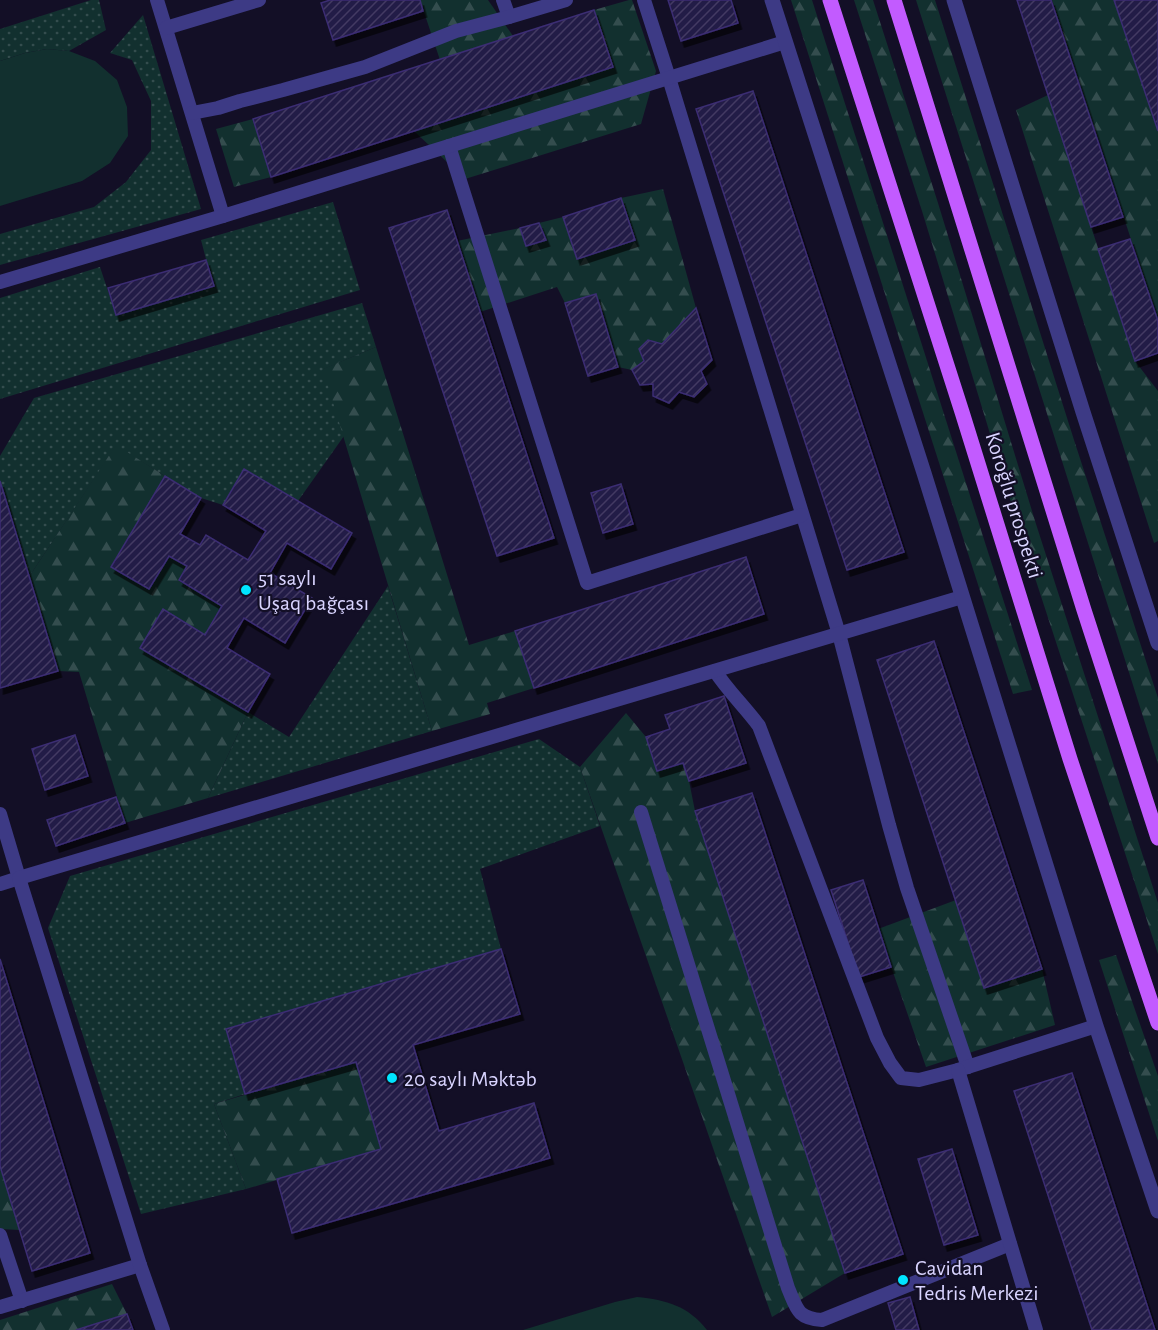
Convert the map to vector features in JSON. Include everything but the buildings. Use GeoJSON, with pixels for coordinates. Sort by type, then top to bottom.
{"type":"FeatureCollection","features":[{"type":"Feature","properties":{"kind":"main road","name":"Koroğlu prospekti"},"geometry":{"type":"LineString","coordinates":[[830,0],[966,423],[1070,759],[1158,1023]]}},
{"type":"Feature","properties":{"kind":"main road","name":"Koroğlu prospekti"},"geometry":{"type":"LineString","coordinates":[[894,0],[1084,610],[1158,838]]}},
{"type":"Feature","properties":{"kind":"street"},"geometry":{"type":"LineString","coordinates":[[772,0],[924,473],[1096,1026],[1158,1211]]}},
{"type":"Feature","properties":{"kind":"street"},"geometry":{"type":"LineString","coordinates":[[954,0],[1158,644]]}},
{"type":"Feature","properties":{"kind":"lane"},"geometry":{"type":"LineString","coordinates":[[157,0],[223,216]]}},
{"type":"Feature","properties":{"kind":"lane"},"geometry":{"type":"LineString","coordinates":[[166,28],[260,0]]}},
{"type":"Feature","properties":{"kind":"lane"},"geometry":{"type":"LineString","coordinates":[[503,0],[509,17]]}},
{"type":"Feature","properties":{"kind":"lane"},"geometry":{"type":"LineString","coordinates":[[192,113],[218,108],[365,67],[456,31],[566,0]]}},
{"type":"Feature","properties":{"kind":"lane"},"geometry":{"type":"LineString","coordinates":[[644,0],[838,634],[904,878],[963,1068],[1010,1244],[1036,1330]]}},
{"type":"Feature","properties":{"kind":"lane"},"geometry":{"type":"LineString","coordinates":[[0,282],[223,216],[785,42]]}},
{"type":"Feature","properties":{"kind":"lane"},"geometry":{"type":"LineString","coordinates":[[449,146],[587,582],[802,515]]}},
{"type":"Feature","properties":{"kind":"lane"},"geometry":{"type":"LineString","coordinates":[[0,884],[962,597]]}},
{"type":"Feature","properties":{"kind":"lane"},"geometry":{"type":"LineString","coordinates":[[715,671],[759,726],[877,1038],[901,1078],[919,1080],[1096,1026]]}},
{"type":"Feature","properties":{"kind":"lane"},"geometry":{"type":"LineString","coordinates":[[641,812],[784,1277],[799,1314],[809,1319],[822,1320],[1010,1244]]}},
{"type":"Feature","properties":{"kind":"lane"},"geometry":{"type":"LineString","coordinates":[[0,814],[140,1265],[163,1330]]}},
{"type":"Feature","properties":{"kind":"lane"},"geometry":{"type":"LineString","coordinates":[[0,1235],[22,1301]]}},
{"type":"Feature","properties":{"kind":"lane"},"geometry":{"type":"LineString","coordinates":[[0,1307],[140,1265]]}},
{"type":"Feature","properties":{"kind":"green space"},"geometry":{"type":"Polygon","coordinates":[[[91,0],[99,0],[106,30],[69,51],[47,49],[0,61],[0,29],[91,0]]]}},
{"type":"Feature","properties":{"kind":"green space"},"geometry":{"type":"Polygon","coordinates":[[[420,0],[488,0],[513,36],[440,60],[420,0]]]}},
{"type":"Feature","properties":{"kind":"green space"},"geometry":{"type":"Polygon","coordinates":[[[632,0],[656,71],[641,124],[465,179],[414,131],[612,67],[594,10],[632,0]]]}},
{"type":"Feature","properties":{"kind":"green space"},"geometry":{"type":"Polygon","coordinates":[[[791,0],[812,0],[1032,690],[1013,694],[791,0]]]}},
{"type":"Feature","properties":{"kind":"green space"},"geometry":{"type":"Polygon","coordinates":[[[854,0],[873,0],[938,203],[1036,524],[1158,903],[1158,954],[1020,532],[922,211],[854,0]]]}},
{"type":"Feature","properties":{"kind":"green space"},"geometry":{"type":"Polygon","coordinates":[[[916,0],[935,0],[1158,698],[1158,764],[916,0]]]}},
{"type":"Feature","properties":{"kind":"green space"},"geometry":{"type":"Polygon","coordinates":[[[1052,0],[1114,0],[1158,131],[1158,321],[1052,0]]]}},
{"type":"Feature","properties":{"kind":"green space"},"geometry":{"type":"Polygon","coordinates":[[[143,15],[201,209],[0,265],[0,234],[94,207],[126,182],[151,150],[151,101],[132,60],[110,53],[143,15]]]}},
{"type":"Feature","properties":{"kind":"green space"},"geometry":{"type":"Polygon","coordinates":[[[47,49],[69,51],[95,61],[117,80],[127,107],[128,136],[110,163],[82,181],[0,206],[0,61],[47,49]]]}},
{"type":"Feature","properties":{"kind":"green space"},"geometry":{"type":"Polygon","coordinates":[[[1048,95],[1135,361],[1158,391],[1158,541],[1154,543],[1016,110],[1048,95]]]}},
{"type":"Feature","properties":{"kind":"green space"},"geometry":{"type":"Polygon","coordinates":[[[253,119],[271,177],[234,187],[216,129],[253,119]]]}},
{"type":"Feature","properties":{"kind":"green space"},"geometry":{"type":"Polygon","coordinates":[[[663,189],[696,308],[662,344],[647,340],[639,349],[644,361],[632,370],[618,367],[596,294],[565,303],[557,287],[480,312],[457,241],[520,228],[527,246],[545,240],[539,223],[563,217],[577,259],[635,240],[621,198],[663,189]]]}},
{"type":"Feature","properties":{"kind":"green space"},"geometry":{"type":"Polygon","coordinates":[[[333,202],[360,290],[0,399],[0,298],[100,267],[116,315],[213,286],[201,240],[333,202]]]}},
{"type":"Feature","properties":{"kind":"green space"},"geometry":{"type":"Polygon","coordinates":[[[362,303],[376,347],[324,369],[344,436],[298,501],[244,469],[223,505],[201,498],[116,446],[29,577],[0,481],[0,456],[34,398],[362,303]]]}},
{"type":"Feature","properties":{"kind":"green space"},"geometry":{"type":"Polygon","coordinates":[[[376,347],[469,645],[515,631],[534,688],[487,703],[490,714],[432,731],[323,369],[376,347]]]}},
{"type":"Feature","properties":{"kind":"green space"},"geometry":{"type":"Polygon","coordinates":[[[116,445],[165,476],[111,567],[148,589],[169,556],[187,566],[179,581],[222,606],[205,635],[163,610],[248,712],[208,798],[125,823],[79,672],[58,671],[29,577],[116,445]]]}},
{"type":"Feature","properties":{"kind":"green space"},"geometry":{"type":"Polygon","coordinates":[[[388,586],[432,731],[208,798],[248,712],[289,737],[388,586]]]}},
{"type":"Feature","properties":{"kind":"green space"},"geometry":{"type":"Polygon","coordinates":[[[626,713],[646,737],[657,771],[683,763],[695,811],[845,1273],[772,1317],[580,767],[626,713]]]}},
{"type":"Feature","properties":{"kind":"green space"},"geometry":{"type":"Polygon","coordinates":[[[539,739],[580,767],[600,826],[480,869],[501,949],[226,1029],[245,1094],[214,1104],[246,1189],[141,1214],[48,928],[70,876],[539,739]]]}},
{"type":"Feature","properties":{"kind":"green space"},"geometry":{"type":"Polygon","coordinates":[[[956,900],[984,988],[1042,969],[1055,1025],[926,1067],[878,929],[956,900]]]}},
{"type":"Feature","properties":{"kind":"green space"},"geometry":{"type":"Polygon","coordinates":[[[1116,955],[1158,1076],[1158,1141],[1099,960],[1116,955]]]}},
{"type":"Feature","properties":{"kind":"green space"},"geometry":{"type":"Polygon","coordinates":[[[356,1062],[381,1149],[246,1189],[214,1104],[356,1062]]]}},
{"type":"Feature","properties":{"kind":"green space"},"geometry":{"type":"Polygon","coordinates":[[[0,1166],[20,1230],[0,1229],[0,1166]]]}},
{"type":"Feature","properties":{"kind":"green space"},"geometry":{"type":"Polygon","coordinates":[[[112,1284],[127,1314],[76,1330],[0,1330],[0,1320],[112,1284]]]}},
{"type":"Feature","properties":{"kind":"green space"},"geometry":{"type":"Polygon","coordinates":[[[637,1297],[667,1302],[676,1306],[692,1315],[707,1330],[523,1330],[615,1302],[637,1297]]]}},
{"type":"Feature","properties":{"kind":"place","name":"51 saylı Uşaq bağçası"},"geometry":{"type":"Point","coordinates":[246,590]}},
{"type":"Feature","properties":{"kind":"place","name":"20 saylı Məktəb"},"geometry":{"type":"Point","coordinates":[392,1078]}},
{"type":"Feature","properties":{"kind":"place","name":"Cavidan Tedris Merkezi"},"geometry":{"type":"Point","coordinates":[903,1280]}}]}
